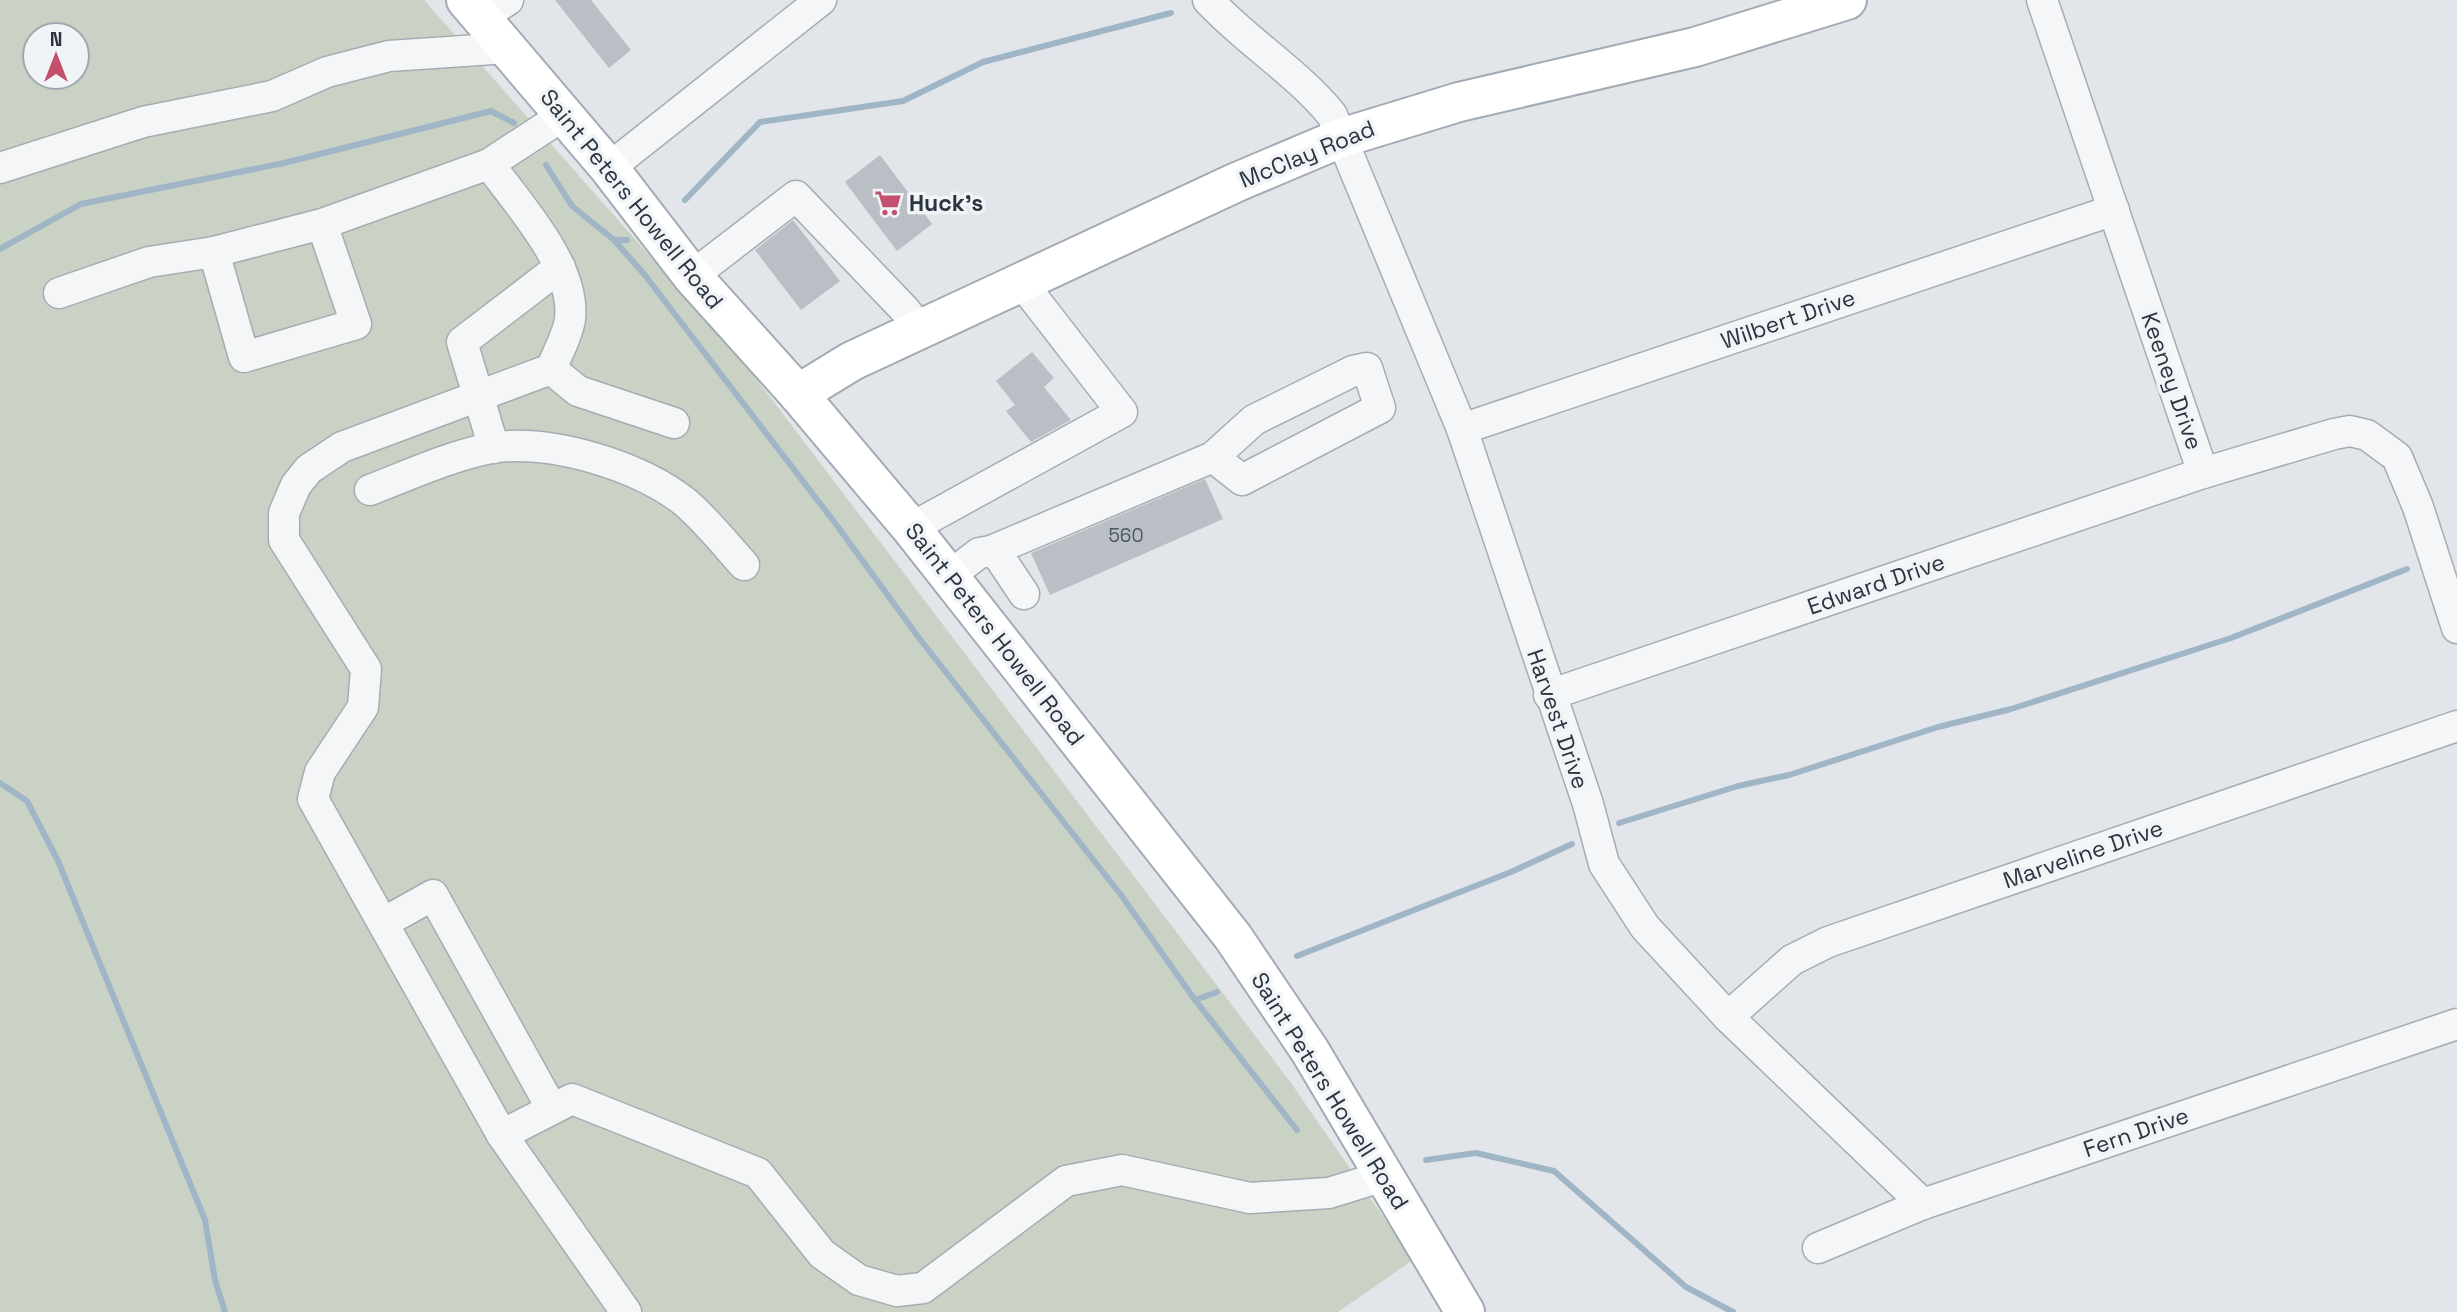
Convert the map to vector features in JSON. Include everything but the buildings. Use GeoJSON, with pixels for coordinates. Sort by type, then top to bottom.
{"type":"FeatureCollection","features":[{"type":"Feature","properties":{"kind":"main road","name":"McClay Road"},"geometry":{"type":"LineString","coordinates":[[798,394],[852,361],[1237,182],[1341,138],[1459,102],[1695,47],[1847,0]]}},
{"type":"Feature","properties":{"kind":"main road","name":"Saint Peters Howell Road"},"geometry":{"type":"LineString","coordinates":[[485,6],[508,48],[608,167],[692,276],[798,394],[911,528],[1233,937],[1310,1051],[1465,1312]]}},
{"type":"Feature","properties":{"kind":"street"},"geometry":{"type":"LineString","coordinates":[[608,167],[821,0]]}},
{"type":"Feature","properties":{"kind":"street","name":"Harvest Drive"},"geometry":{"type":"LineString","coordinates":[[1208,0],[1226,19],[1311,88],[1332,115],[1406,288],[1462,429],[1549,695],[1588,804],[1604,864],[1644,927],[1728,1017],[1923,1204]]}},
{"type":"Feature","properties":{"kind":"street","name":"Keeney Drive"},"geometry":{"type":"LineString","coordinates":[[2042,0],[2203,473],[2334,434],[2350,432],[2367,435],[2385,445],[2397,457],[2418,507],[2457,628]]}},
{"type":"Feature","properties":{"kind":"street"},"geometry":{"type":"LineString","coordinates":[[0,168],[142,122],[272,96],[327,72],[389,56],[508,48]]}},
{"type":"Feature","properties":{"kind":"street"},"geometry":{"type":"LineString","coordinates":[[59,293],[149,262],[214,252],[322,224],[489,164],[564,114]]}},
{"type":"Feature","properties":{"kind":"street"},"geometry":{"type":"LineString","coordinates":[[489,164],[535,226],[560,267],[570,318],[551,369],[342,447],[309,469],[296,485],[284,513],[284,540],[366,669],[363,707],[320,772],[313,799],[502,1135],[626,1312]]}},
{"type":"Feature","properties":{"kind":"street"},"geometry":{"type":"LineString","coordinates":[[692,276],[796,196],[921,330]]}},
{"type":"Feature","properties":{"kind":"street","name":"Wilbert Drive"},"geometry":{"type":"LineString","coordinates":[[1462,429],[2114,210]]}},
{"type":"Feature","properties":{"kind":"street"},"geometry":{"type":"LineString","coordinates":[[214,252],[244,357],[356,324],[322,224]]}},
{"type":"Feature","properties":{"kind":"street"},"geometry":{"type":"LineString","coordinates":[[494,448],[462,342],[560,267]]}},
{"type":"Feature","properties":{"kind":"street"},"geometry":{"type":"LineString","coordinates":[[911,528],[1122,412],[1022,284]]}},
{"type":"Feature","properties":{"kind":"street"},"geometry":{"type":"LineString","coordinates":[[948,578],[979,553],[991,551],[1213,457],[1254,420],[1353,371],[1367,368],[1380,408],[1242,480],[1213,457]]}},
{"type":"Feature","properties":{"kind":"street"},"geometry":{"type":"LineString","coordinates":[[551,369],[578,391],[674,423]]}},
{"type":"Feature","properties":{"kind":"street"},"geometry":{"type":"LineString","coordinates":[[370,490],[473,452],[494,448],[525,446],[571,452],[608,463],[646,480],[686,503],[744,565]]}},
{"type":"Feature","properties":{"kind":"street","name":"Edward Drive"},"geometry":{"type":"LineString","coordinates":[[1549,695],[2203,473]]}},
{"type":"Feature","properties":{"kind":"street"},"geometry":{"type":"LineString","coordinates":[[991,551],[1000,558],[1024,594]]}},
{"type":"Feature","properties":{"kind":"street","name":"Marveline Drive"},"geometry":{"type":"LineString","coordinates":[[1728,1017],[1792,960],[1828,942],[2457,726]]}},
{"type":"Feature","properties":{"kind":"street"},"geometry":{"type":"LineString","coordinates":[[383,923],[433,895],[552,1109]]}},
{"type":"Feature","properties":{"kind":"street","name":"Fern Drive"},"geometry":{"type":"LineString","coordinates":[[1818,1248],[1923,1204],[2457,1024]]}},
{"type":"Feature","properties":{"kind":"street"},"geometry":{"type":"LineString","coordinates":[[502,1135],[572,1099],[758,1173],[822,1254],[859,1280],[897,1291],[923,1288],[1066,1181],[1122,1170],[1250,1198],[1329,1193],[1384,1176]]}},
{"type":"Feature","properties":{"kind":"green space"},"geometry":{"type":"Polygon","coordinates":[[[0,0],[424,0],[745,364],[1291,1083],[1413,1260],[1338,1312],[0,1312],[0,0]]]}},
{"type":"Feature","properties":{"kind":"waterway"},"geometry":{"type":"LineString","coordinates":[[685,200],[760,122],[903,101],[983,62],[1171,13]]}},
{"type":"Feature","properties":{"kind":"waterway"},"geometry":{"type":"LineString","coordinates":[[0,249],[81,204],[284,163],[491,111],[514,123]]}},
{"type":"Feature","properties":{"kind":"waterway"},"geometry":{"type":"LineString","coordinates":[[546,165],[572,206],[614,240],[644,274],[835,523],[919,638],[1121,895],[1195,1000],[1297,1130]]}},
{"type":"Feature","properties":{"kind":"waterway"},"geometry":{"type":"LineString","coordinates":[[614,240],[627,240]]}},
{"type":"Feature","properties":{"kind":"waterway"},"geometry":{"type":"LineString","coordinates":[[1619,823],[1738,786],[1789,775],[1938,727],[2011,709],[2231,638],[2407,569]]}},
{"type":"Feature","properties":{"kind":"waterway"},"geometry":{"type":"LineString","coordinates":[[0,783],[27,801],[58,861],[205,1220],[215,1280],[225,1312]]}},
{"type":"Feature","properties":{"kind":"waterway"},"geometry":{"type":"LineString","coordinates":[[1297,956],[1511,872],[1572,844]]}},
{"type":"Feature","properties":{"kind":"waterway"},"geometry":{"type":"LineString","coordinates":[[1195,1000],[1217,992]]}},
{"type":"Feature","properties":{"kind":"waterway"},"geometry":{"type":"LineString","coordinates":[[1426,1160],[1476,1153],[1554,1171],[1686,1287],[1733,1312]]}},
{"type":"Feature","properties":{"kind":"place","name":"Huck's"},"geometry":{"type":"Point","coordinates":[888,203]}}]}
